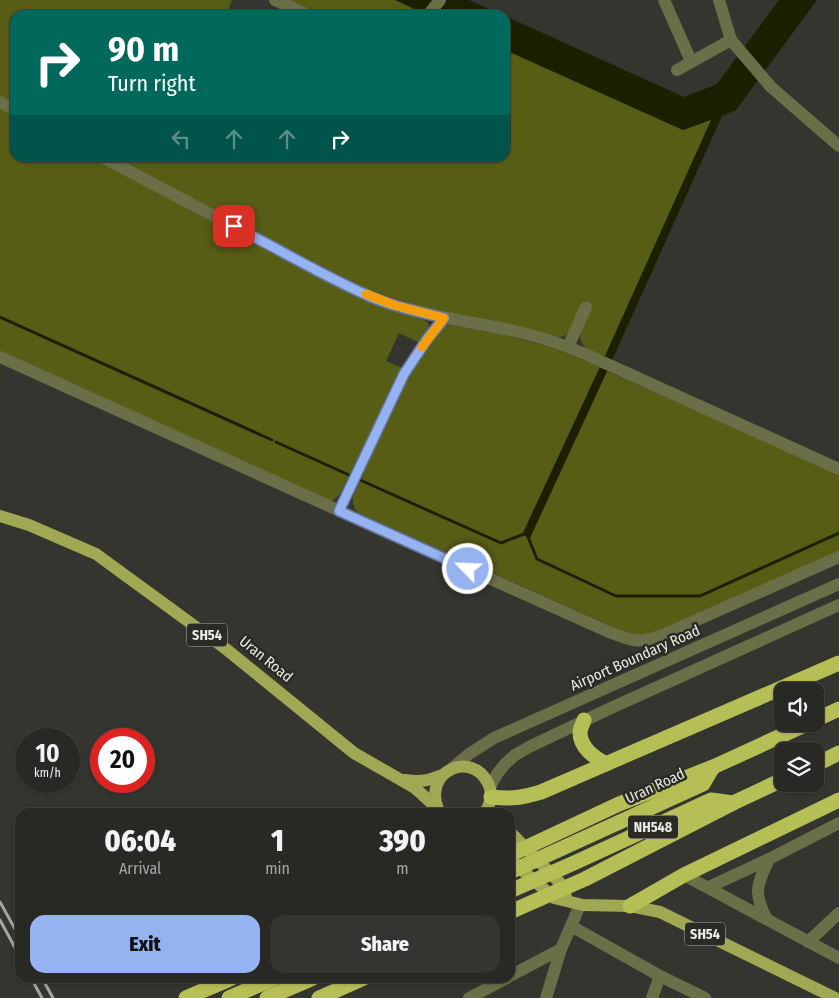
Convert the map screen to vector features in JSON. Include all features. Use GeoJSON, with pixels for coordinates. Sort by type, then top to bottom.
{"type":"FeatureCollection","features":[{"type":"Feature","properties":{"kind":"highway"},"geometry":{"type":"LineString","coordinates":[[490,803],[526,797],[542,792],[839,663]]}},
{"type":"Feature","properties":{"kind":"highway"},"geometry":{"type":"LineString","coordinates":[[824,716],[839,709]]}},
{"type":"Feature","properties":{"kind":"highway"},"geometry":{"type":"LineString","coordinates":[[584,720],[580,731],[582,741],[595,758],[606,764]]}},
{"type":"Feature","properties":{"kind":"highway","name":"Uran Road"},"geometry":{"type":"LineString","coordinates":[[515,870],[702,784],[713,767],[790,732]]}},
{"type":"Feature","properties":{"kind":"highway"},"geometry":{"type":"LineString","coordinates":[[824,760],[839,753]]}},
{"type":"Feature","properties":{"kind":"highway","name":"NH548"},"geometry":{"type":"LineString","coordinates":[[515,853],[619,804],[713,767]]}},
{"type":"Feature","properties":{"kind":"highway","name":"NH548"},"geometry":{"type":"LineString","coordinates":[[515,910],[584,879],[774,784]]}},
{"type":"Feature","properties":{"kind":"highway","name":"NH548"},"geometry":{"type":"LineString","coordinates":[[515,889],[711,800],[734,803]]}},
{"type":"Feature","properties":{"kind":"highway"},"geometry":{"type":"LineString","coordinates":[[630,906],[684,875],[839,800]]}},
{"type":"Feature","properties":{"kind":"highway"},"geometry":{"type":"LineString","coordinates":[[186,998],[220,983]]}},
{"type":"Feature","properties":{"kind":"highway"},"geometry":{"type":"LineString","coordinates":[[229,998],[264,983]]}},
{"type":"Feature","properties":{"kind":"highway"},"geometry":{"type":"LineString","coordinates":[[267,998],[302,983]]}},
{"type":"Feature","properties":{"kind":"highway"},"geometry":{"type":"LineString","coordinates":[[319,998],[353,983]]}},
{"type":"Feature","properties":{"kind":"main road","name":"Uran Road"},"geometry":{"type":"LineString","coordinates":[[0,516],[29,525],[96,554],[226,649],[354,753],[415,788],[437,808]]}},
{"type":"Feature","properties":{"kind":"main road","name":"Uran Road"},"geometry":{"type":"LineString","coordinates":[[400,780],[418,782],[431,780],[459,767],[469,767],[478,771],[485,778],[490,803]]}},
{"type":"Feature","properties":{"kind":"main road"},"geometry":{"type":"LineString","coordinates":[[438,808],[434,800],[434,791],[437,782],[446,772]]}},
{"type":"Feature","properties":{"kind":"main road"},"geometry":{"type":"LineString","coordinates":[[515,837],[564,886],[567,901]]}},
{"type":"Feature","properties":{"kind":"main road","name":"SH54"},"geometry":{"type":"LineString","coordinates":[[515,863],[554,898],[580,905],[630,906],[660,912],[835,998]]}},
{"type":"Feature","properties":{"kind":"street"},"geometry":{"type":"LineString","coordinates":[[275,0],[297,10]]}},
{"type":"Feature","properties":{"kind":"street"},"geometry":{"type":"LineString","coordinates":[[432,10],[440,0]]}},
{"type":"Feature","properties":{"kind":"street"},"geometry":{"type":"LineString","coordinates":[[664,0],[691,61]]}},
{"type":"Feature","properties":{"kind":"street"},"geometry":{"type":"LineString","coordinates":[[719,0],[731,40],[771,87],[839,146]]}},
{"type":"Feature","properties":{"kind":"street"},"geometry":{"type":"LineString","coordinates":[[677,70],[731,40]]}},
{"type":"Feature","properties":{"kind":"street"},"geometry":{"type":"LineString","coordinates":[[112,162],[355,290],[394,305],[444,318],[530,335],[568,347],[839,469]]}},
{"type":"Feature","properties":{"kind":"street"},"geometry":{"type":"LineString","coordinates":[[568,347],[586,307]]}},
{"type":"Feature","properties":{"kind":"street"},"geometry":{"type":"LineString","coordinates":[[339,511],[404,374],[444,318]]}},
{"type":"Feature","properties":{"kind":"street"},"geometry":{"type":"LineString","coordinates":[[0,357],[623,637],[642,641],[652,639],[839,557]]}},
{"type":"Feature","properties":{"kind":"street","name":"Airport Boundary Road"},"geometry":{"type":"LineString","coordinates":[[446,772],[494,738],[839,584]]}},
{"type":"Feature","properties":{"kind":"street"},"geometry":{"type":"LineString","coordinates":[[490,803],[501,769],[515,755],[530,746],[839,605]]}},
{"type":"Feature","properties":{"kind":"street"},"geometry":{"type":"LineString","coordinates":[[709,887],[839,824]]}},
{"type":"Feature","properties":{"kind":"street"},"geometry":{"type":"LineString","coordinates":[[766,918],[758,899],[757,888],[769,859]]}},
{"type":"Feature","properties":{"kind":"street"},"geometry":{"type":"LineString","coordinates":[[684,875],[839,958]]}},
{"type":"Feature","properties":{"kind":"street"},"geometry":{"type":"LineString","coordinates":[[546,998],[561,949],[580,905]]}},
{"type":"Feature","properties":{"kind":"street"},"geometry":{"type":"LineString","coordinates":[[808,942],[837,919]]}},
{"type":"Feature","properties":{"kind":"street"},"geometry":{"type":"LineString","coordinates":[[571,926],[660,976],[705,998]]}},
{"type":"Feature","properties":{"kind":"street"},"geometry":{"type":"LineString","coordinates":[[515,973],[561,949]]}},
{"type":"Feature","properties":{"kind":"street"},"geometry":{"type":"LineString","coordinates":[[652,998],[660,976]]}},
{"type":"Feature","properties":{"kind":"street"},"geometry":{"type":"LineString","coordinates":[[469,998],[497,983]]}},
{"type":"Feature","properties":{"kind":"green space"},"geometry":{"type":"Polygon","coordinates":[[[0,0],[232,0],[228,10],[10,10],[10,103],[0,98],[0,0]]]}},
{"type":"Feature","properties":{"kind":"green space"},"geometry":{"type":"Polygon","coordinates":[[[285,0],[430,0],[421,10],[307,10],[285,0]]]}},
{"type":"Feature","properties":{"kind":"green space"},"geometry":{"type":"Polygon","coordinates":[[[510,52],[683,130],[712,119],[605,356],[586,348],[582,343],[582,326],[591,303],[585,300],[574,325],[568,333],[565,336],[557,337],[450,315],[386,296],[354,284],[120,162],[510,162],[510,52]]]}},
{"type":"Feature","properties":{"kind":"green space"},"geometry":{"type":"Polygon","coordinates":[[[0,106],[10,111],[10,162],[105,162],[429,324],[418,342],[399,333],[386,361],[402,368],[341,492],[334,500],[330,501],[0,352],[0,106]]]}},
{"type":"Feature","properties":{"kind":"green space"},"geometry":{"type":"Polygon","coordinates":[[[449,325],[527,340],[557,349],[600,367],[523,533],[525,536],[530,537],[607,371],[839,474],[839,552],[651,636],[633,636],[361,514],[354,507],[353,497],[410,372],[445,327],[449,325]]]}},
{"type":"Feature","properties":{"kind":"shaded area"},"geometry":{"type":"Polygon","coordinates":[[[395,0],[469,0],[491,10],[415,10],[395,0]]]}},
{"type":"Feature","properties":{"kind":"shaded area"},"geometry":{"type":"Polygon","coordinates":[[[779,0],[817,0],[736,110],[722,116],[530,538],[525,536],[523,533],[711,120],[683,130],[510,52],[510,18],[684,97],[717,84],[779,0]]]}},
{"type":"Feature","properties":{"kind":"waterway"},"geometry":{"type":"LineString","coordinates":[[0,317],[272,440]]}},
{"type":"Feature","properties":{"kind":"waterway"},"geometry":{"type":"LineString","coordinates":[[276,442],[349,475]]}},
{"type":"Feature","properties":{"kind":"waterway"},"geometry":{"type":"LineString","coordinates":[[360,480],[501,543],[527,533]]}},
{"type":"Feature","properties":{"kind":"waterway"},"geometry":{"type":"LineString","coordinates":[[529,533],[528,537],[537,559],[616,596],[700,596],[839,533]]}},
{"type":"Feature","properties":{"kind":"railway"},"geometry":{"type":"LineString","coordinates":[[0,902],[15,929]]}},
{"type":"Feature","properties":{"kind":"railway"},"geometry":{"type":"LineString","coordinates":[[0,920],[15,948]]}},
{"type":"Feature","properties":{"kind":"railway"},"geometry":{"type":"LineString","coordinates":[[34,983],[42,998]]}},
{"type":"Feature","properties":{"kind":"railway"},"geometry":{"type":"LineString","coordinates":[[45,983],[53,998]]}},
{"type":"Feature","properties":{"kind":"slow traffic"},"geometry":{"type":"LineString","coordinates":[[366,294],[394,305],[444,318],[422,347]]}},
{"type":"Feature","properties":{"kind":"route"},"geometry":{"type":"LineString","coordinates":[[234,226],[327,276],[372,297],[394,305],[444,318],[428,338],[398,385],[339,511],[468,569]]}}]}
